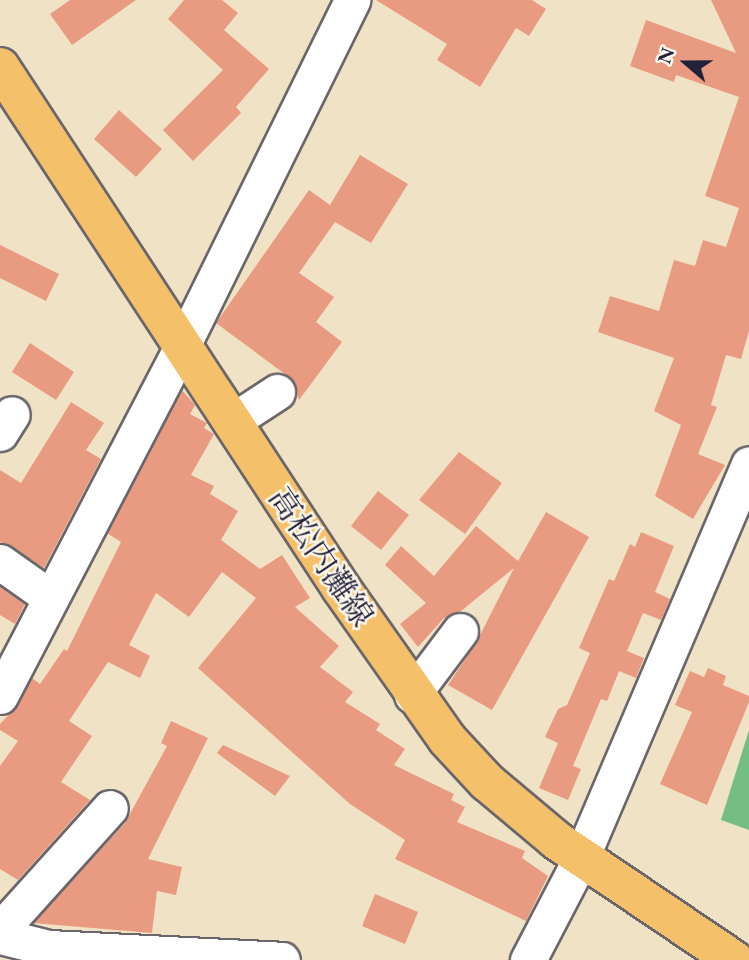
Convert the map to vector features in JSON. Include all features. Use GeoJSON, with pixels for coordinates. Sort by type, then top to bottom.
{"type":"FeatureCollection","features":[{"type":"Feature","properties":{"kind":"main road","name":"高松内灘線"},"geometry":{"type":"LineString","coordinates":[[1,71],[412,695],[487,782],[581,858],[734,960]]}},
{"type":"Feature","properties":{"kind":"street"},"geometry":{"type":"LineString","coordinates":[[0,696],[182,346],[352,0]]}},
{"type":"Feature","properties":{"kind":"street"},"geometry":{"type":"LineString","coordinates":[[231,422],[277,392]]}},
{"type":"Feature","properties":{"kind":"street"},"geometry":{"type":"LineString","coordinates":[[528,960],[581,858],[749,464]]}},
{"type":"Feature","properties":{"kind":"street"},"geometry":{"type":"LineString","coordinates":[[0,562],[51,598]]}},
{"type":"Feature","properties":{"kind":"street"},"geometry":{"type":"LineString","coordinates":[[412,695],[460,631]]}},
{"type":"Feature","properties":{"kind":"street"},"geometry":{"type":"LineString","coordinates":[[0,930],[110,807]]}},
{"type":"Feature","properties":{"kind":"street"},"geometry":{"type":"LineString","coordinates":[[0,936],[49,947],[282,960]]}},
{"type":"Feature","properties":{"kind":"green space"},"geometry":{"type":"Polygon","coordinates":[[[749,730],[749,830],[721,820],[749,730]]]}},
{"type":"Feature","properties":{"kind":"building"},"geometry":{"type":"Polygon","coordinates":[[[70,0],[136,0],[72,45],[50,14],[70,0]]]}},
{"type":"Feature","properties":{"kind":"building"},"geometry":{"type":"Polygon","coordinates":[[[184,0],[222,0],[238,13],[224,30],[269,69],[236,107],[241,113],[193,161],[163,130],[223,70],[168,19],[184,0]]]}},
{"type":"Feature","properties":{"kind":"building"},"geometry":{"type":"Polygon","coordinates":[[[376,0],[532,0],[546,9],[529,36],[516,28],[480,87],[437,60],[447,44],[376,0]]]}},
{"type":"Feature","properties":{"kind":"building"},"geometry":{"type":"Polygon","coordinates":[[[711,0],[749,0],[749,331],[741,359],[726,355],[711,405],[717,407],[698,454],[725,465],[693,519],[655,496],[681,425],[654,411],[674,358],[598,332],[610,296],[659,311],[674,260],[695,266],[703,240],[726,247],[739,208],[705,196],[739,97],[676,75],[674,82],[630,66],[646,20],[736,53],[711,0]]]}},
{"type":"Feature","properties":{"kind":"building"},"geometry":{"type":"Polygon","coordinates":[[[119,110],[162,149],[136,177],[94,139],[119,110]]]}},
{"type":"Feature","properties":{"kind":"building"},"geometry":{"type":"Polygon","coordinates":[[[360,155],[408,184],[371,243],[335,222],[299,273],[334,297],[316,322],[342,342],[299,400],[293,380],[216,323],[309,190],[330,205],[360,155]]]}},
{"type":"Feature","properties":{"kind":"building"},"geometry":{"type":"Polygon","coordinates":[[[0,245],[59,274],[46,301],[0,278],[0,245]]]}},
{"type":"Feature","properties":{"kind":"building"},"geometry":{"type":"Polygon","coordinates":[[[30,343],[74,372],[56,400],[12,372],[30,343]]]}},
{"type":"Feature","properties":{"kind":"building"},"geometry":{"type":"Polygon","coordinates":[[[182,390],[195,405],[190,414],[207,423],[204,428],[214,434],[191,475],[214,486],[210,494],[238,511],[221,540],[260,569],[282,555],[310,598],[295,607],[339,646],[320,667],[353,692],[345,702],[380,724],[376,730],[405,749],[394,765],[454,794],[451,800],[465,807],[457,822],[525,851],[522,858],[548,876],[526,921],[395,859],[405,840],[350,804],[198,668],[256,598],[222,572],[189,617],[156,593],[129,645],[150,656],[140,678],[108,662],[69,721],[92,736],[61,782],[90,800],[18,880],[0,869],[0,766],[18,741],[0,730],[0,724],[17,706],[32,678],[40,684],[64,649],[67,651],[121,542],[107,533],[182,390]]]}},
{"type":"Feature","properties":{"kind":"building"},"geometry":{"type":"Polygon","coordinates":[[[71,402],[104,423],[86,450],[101,459],[44,568],[0,542],[0,470],[21,483],[71,402]]]}},
{"type":"Feature","properties":{"kind":"building"},"geometry":{"type":"Polygon","coordinates":[[[459,452],[502,483],[465,534],[419,500],[459,452]]]}},
{"type":"Feature","properties":{"kind":"building"},"geometry":{"type":"Polygon","coordinates":[[[378,491],[409,515],[381,550],[351,526],[378,491]]]}},
{"type":"Feature","properties":{"kind":"building"},"geometry":{"type":"Polygon","coordinates":[[[546,512],[589,537],[492,710],[448,685],[476,643],[514,568],[461,611],[444,618],[418,647],[400,624],[426,603],[385,565],[401,546],[434,576],[476,526],[518,561],[546,512]]]}},
{"type":"Feature","properties":{"kind":"building"},"geometry":{"type":"Polygon","coordinates":[[[641,532],[674,546],[655,592],[670,599],[661,620],[643,613],[627,651],[644,658],[636,678],[619,671],[607,701],[601,699],[573,766],[581,769],[568,800],[539,788],[558,743],[545,737],[558,709],[567,705],[590,653],[579,648],[609,579],[614,581],[630,544],[635,547],[641,532]]]}},
{"type":"Feature","properties":{"kind":"building"},"geometry":{"type":"Polygon","coordinates":[[[0,587],[25,604],[15,624],[0,615],[0,587]]]}},
{"type":"Feature","properties":{"kind":"building"},"geometry":{"type":"Polygon","coordinates":[[[708,668],[726,676],[723,685],[749,696],[749,702],[707,805],[660,784],[692,712],[675,705],[690,671],[704,677],[708,668]]]}},
{"type":"Feature","properties":{"kind":"building"},"geometry":{"type":"Polygon","coordinates":[[[171,721],[208,738],[148,859],[182,867],[176,895],[157,891],[152,933],[33,923],[125,823],[167,746],[161,743],[171,721]]]}},
{"type":"Feature","properties":{"kind":"building"},"geometry":{"type":"Polygon","coordinates":[[[223,745],[290,776],[275,796],[217,753],[223,745]]]}},
{"type":"Feature","properties":{"kind":"building"},"geometry":{"type":"Polygon","coordinates":[[[375,894],[418,912],[405,944],[362,926],[375,894]]]}}]}
